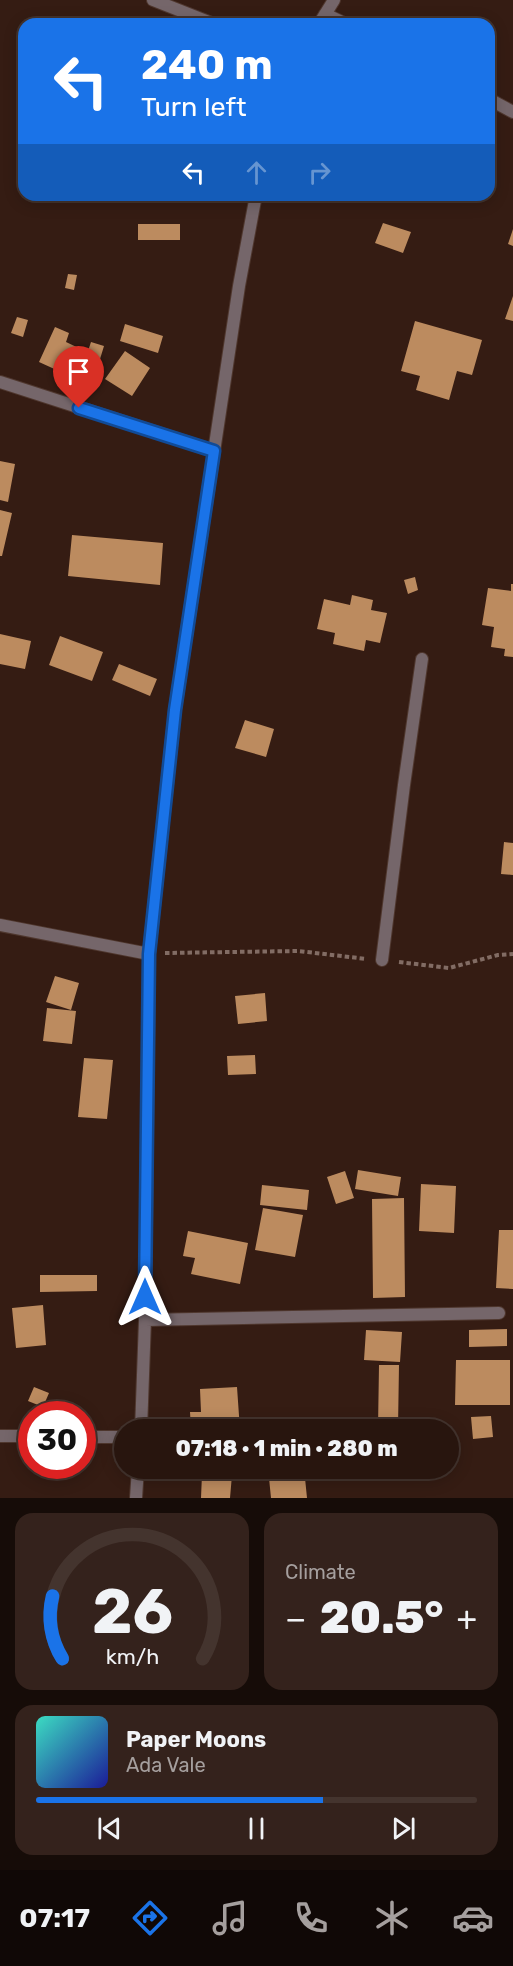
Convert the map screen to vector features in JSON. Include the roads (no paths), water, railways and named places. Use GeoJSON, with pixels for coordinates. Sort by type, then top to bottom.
{"type":"FeatureCollection","features":[{"type":"Feature","properties":{"kind":"street"},"geometry":{"type":"LineString","coordinates":[[153,0],[199,18]]}},
{"type":"Feature","properties":{"kind":"street"},"geometry":{"type":"LineString","coordinates":[[323,18],[334,0]]}},
{"type":"Feature","properties":{"kind":"street"},"geometry":{"type":"LineString","coordinates":[[495,102],[513,112]]}},
{"type":"Feature","properties":{"kind":"street"},"geometry":{"type":"LineString","coordinates":[[141,1419],[145,1320],[149,954],[175,710],[239,286],[255,201]]}},
{"type":"Feature","properties":{"kind":"street"},"geometry":{"type":"LineString","coordinates":[[0,382],[214,451]]}},
{"type":"Feature","properties":{"kind":"street"},"geometry":{"type":"LineString","coordinates":[[382,960],[422,659]]}},
{"type":"Feature","properties":{"kind":"street"},"geometry":{"type":"LineString","coordinates":[[0,925],[149,954]]}},
{"type":"Feature","properties":{"kind":"street"},"geometry":{"type":"LineString","coordinates":[[145,1320],[500,1313]]}},
{"type":"Feature","properties":{"kind":"street"},"geometry":{"type":"LineString","coordinates":[[0,1436],[18,1436]]}},
{"type":"Feature","properties":{"kind":"street"},"geometry":{"type":"LineString","coordinates":[[96,1437],[114,1437]]}},
{"type":"Feature","properties":{"kind":"street"},"geometry":{"type":"LineString","coordinates":[[136,1498],[137,1479]]}}]}
